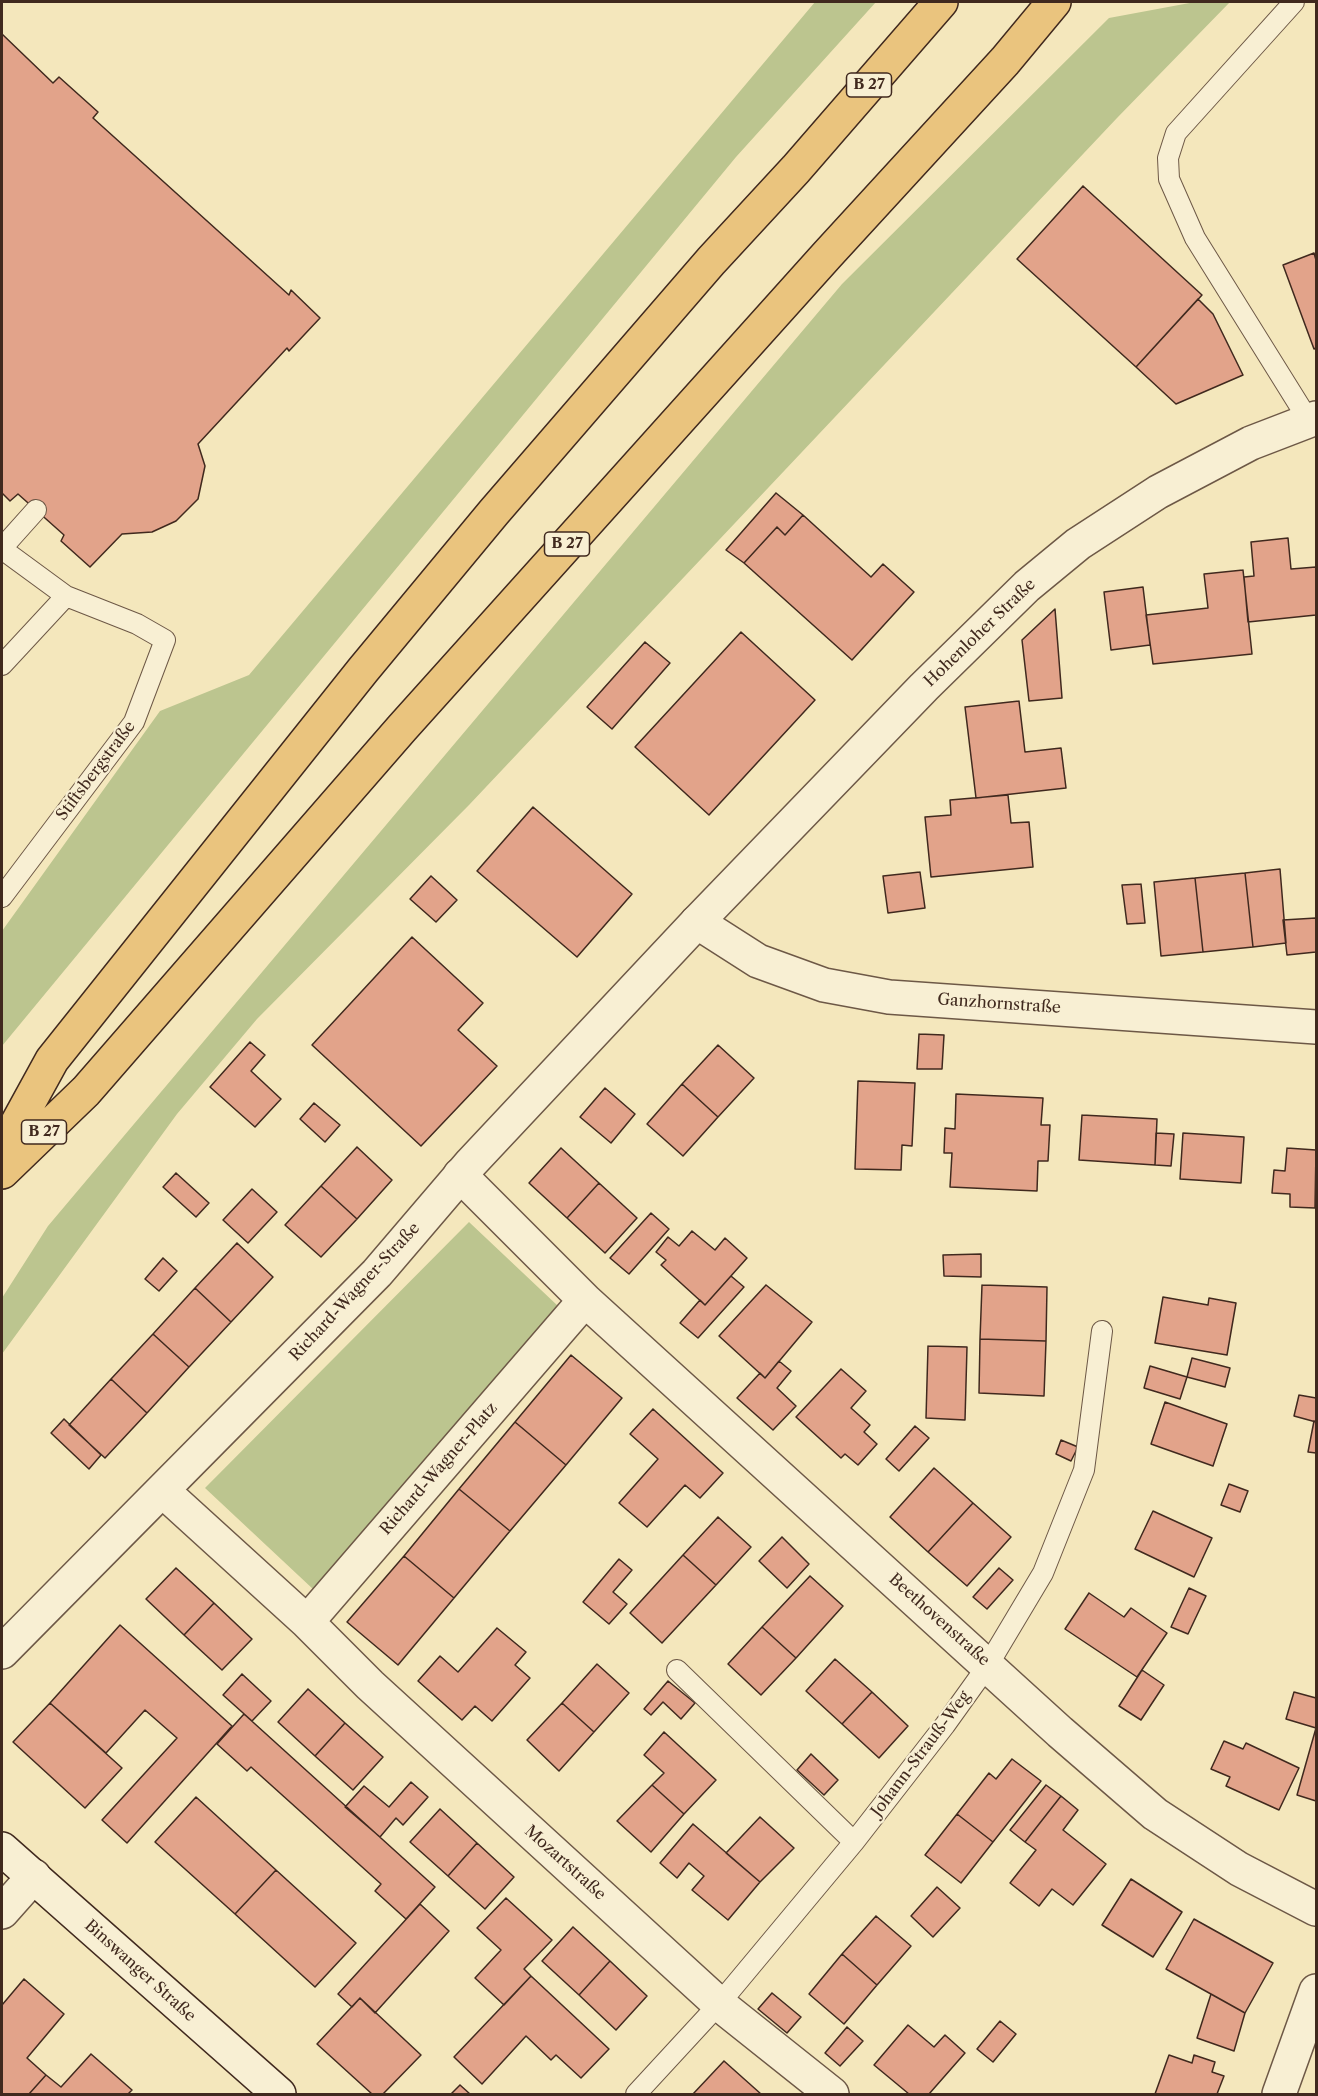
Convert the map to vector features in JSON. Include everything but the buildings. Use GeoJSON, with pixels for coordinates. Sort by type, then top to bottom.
{"type":"FeatureCollection","features":[{"type":"Feature","properties":{"kind":"highway","name":"B 27"},"geometry":{"type":"LineString","coordinates":[[2,1151],[52,1060],[371,661],[494,512],[711,261],[796,169],[941,2]]}},
{"type":"Feature","properties":{"kind":"highway","name":"B 27"},"geometry":{"type":"LineString","coordinates":[[2,1172],[86,1091],[402,728],[835,246],[1005,61],[1054,2]]}},
{"type":"Feature","properties":{"kind":"street","name":"Hohenloher Straße"},"geometry":{"type":"LineString","coordinates":[[697,922],[924,687],[1027,586],[1078,544],[1158,492],[1251,443],[1313,419]]}},
{"type":"Feature","properties":{"kind":"street","name":"Ganzhornstraße"},"geometry":{"type":"LineString","coordinates":[[697,922],[758,962],[825,985],[889,997],[1317,1027]]}},
{"type":"Feature","properties":{"kind":"street","name":"Richard-Wagner-Straße"},"geometry":{"type":"LineString","coordinates":[[2,1652],[376,1273],[460,1175],[697,922]]}},
{"type":"Feature","properties":{"kind":"street"},"geometry":{"type":"LineString","coordinates":[[460,1175],[585,1300]]}},
{"type":"Feature","properties":{"kind":"street","name":"Richard-Wagner-Platz"},"geometry":{"type":"LineString","coordinates":[[307,1622],[585,1300]]}},
{"type":"Feature","properties":{"kind":"street","name":"Beethovenstraße"},"geometry":{"type":"LineString","coordinates":[[585,1300],[1060,1732],[1155,1814],[1239,1869],[1317,1909]]}},
{"type":"Feature","properties":{"kind":"street"},"geometry":{"type":"LineString","coordinates":[[163,1491],[307,1622]]}},
{"type":"Feature","properties":{"kind":"street","name":"Mozartstraße"},"geometry":{"type":"LineString","coordinates":[[307,1622],[379,1693],[719,2004],[832,2094]]}},
{"type":"Feature","properties":{"kind":"street","name":"Binswanger Straße"},"geometry":{"type":"LineString","coordinates":[[2,1849],[279,2094]]}},
{"type":"Feature","properties":{"kind":"street"},"geometry":{"type":"LineString","coordinates":[[2,1912],[34,1876]]}},
{"type":"Feature","properties":{"kind":"street"},"geometry":{"type":"LineString","coordinates":[[1280,2094],[1317,1991]]}},
{"type":"Feature","properties":{"kind":"lane"},"geometry":{"type":"LineString","coordinates":[[1294,2],[1176,133],[1168,158],[1169,179],[1195,238],[1313,419]]}},
{"type":"Feature","properties":{"kind":"lane"},"geometry":{"type":"LineString","coordinates":[[2,548],[36,510]]}},
{"type":"Feature","properties":{"kind":"lane","name":"Stiftsbergstraße"},"geometry":{"type":"LineString","coordinates":[[2,548],[66,596],[137,624],[165,640],[134,722],[2,897]]}},
{"type":"Feature","properties":{"kind":"lane"},"geometry":{"type":"LineString","coordinates":[[2,665],[66,596]]}},
{"type":"Feature","properties":{"kind":"lane","name":"Johann-Strauß-Weg"},"geometry":{"type":"LineString","coordinates":[[636,2094],[719,2004],[854,1842],[945,1725],[988,1665],[1042,1573],[1084,1470],[1102,1331]]}},
{"type":"Feature","properties":{"kind":"lane"},"geometry":{"type":"LineString","coordinates":[[677,1671],[854,1842]]}},
{"type":"Feature","properties":{"kind":"green space"},"geometry":{"type":"Polygon","coordinates":[[[815,2],[876,2],[736,157],[2,1046],[2,931],[160,711],[249,675],[815,2]]]}},
{"type":"Feature","properties":{"kind":"green space"},"geometry":{"type":"Polygon","coordinates":[[[1195,2],[1230,2],[1117,118],[469,805],[257,1019],[177,1114],[2,1354],[2,1298],[48,1226],[842,284],[1109,18],[1195,2]]]}},
{"type":"Feature","properties":{"kind":"green space"},"geometry":{"type":"Polygon","coordinates":[[[469,1222],[558,1306],[314,1590],[205,1488],[469,1222]]]}}]}
